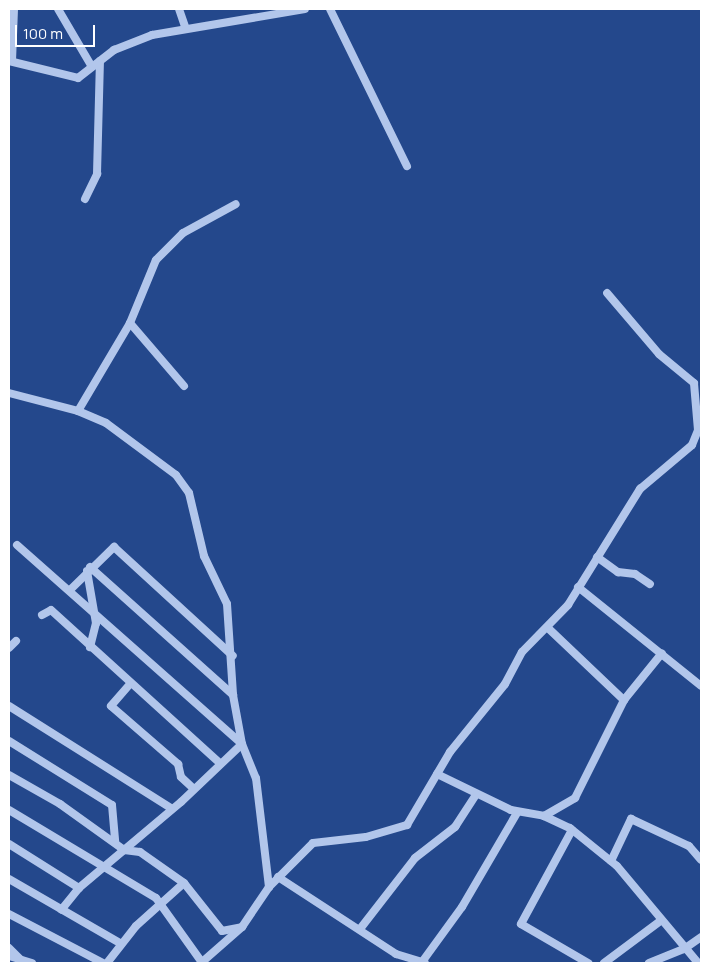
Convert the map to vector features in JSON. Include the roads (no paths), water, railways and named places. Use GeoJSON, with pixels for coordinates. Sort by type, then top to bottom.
{"type":"FeatureCollection","features":[{"type":"Feature","properties":{"kind":"street"},"geometry":{"type":"LineString","coordinates":[[14,9],[10,61],[73,79],[134,41],[186,29],[304,9]]}},
{"type":"Feature","properties":{"kind":"street"},"geometry":{"type":"LineString","coordinates":[[58,9],[92,67]]}},
{"type":"Feature","properties":{"kind":"street"},"geometry":{"type":"LineString","coordinates":[[179,9],[186,29]]}},
{"type":"Feature","properties":{"kind":"street"},"geometry":{"type":"LineString","coordinates":[[330,9],[407,166]]}},
{"type":"Feature","properties":{"kind":"street"},"geometry":{"type":"LineString","coordinates":[[84,199],[97,174],[100,61]]}},
{"type":"Feature","properties":{"kind":"street"},"geometry":{"type":"LineString","coordinates":[[78,411],[130,323],[151,268],[165,248],[188,230],[236,204]]}},
{"type":"Feature","properties":{"kind":"street"},"geometry":{"type":"LineString","coordinates":[[9,810],[161,905],[201,962],[242,927],[278,877],[321,840],[404,829],[437,774],[505,684],[519,656],[548,628],[578,587],[640,489],[682,456],[698,430],[692,380],[660,354],[607,293]]}},
{"type":"Feature","properties":{"kind":"street"},"geometry":{"type":"LineString","coordinates":[[130,323],[184,386]]}},
{"type":"Feature","properties":{"kind":"street"},"geometry":{"type":"LineString","coordinates":[[9,393],[78,411],[106,423],[184,484],[197,516],[204,556],[227,604],[233,656],[233,695],[242,744],[256,778],[269,887]]}},
{"type":"Feature","properties":{"kind":"street"},"geometry":{"type":"LineString","coordinates":[[17,545],[95,611],[242,744]]}},
{"type":"Feature","properties":{"kind":"street"},"geometry":{"type":"LineString","coordinates":[[70,590],[89,569],[114,547],[233,656]]}},
{"type":"Feature","properties":{"kind":"street"},"geometry":{"type":"LineString","coordinates":[[596,558],[618,572],[635,574],[650,584]]}},
{"type":"Feature","properties":{"kind":"street"},"geometry":{"type":"LineString","coordinates":[[89,569],[101,576],[233,695]]}},
{"type":"Feature","properties":{"kind":"street"},"geometry":{"type":"LineString","coordinates":[[89,569],[95,611],[90,647]]}},
{"type":"Feature","properties":{"kind":"street"},"geometry":{"type":"LineString","coordinates":[[92,590],[101,576]]}},
{"type":"Feature","properties":{"kind":"street"},"geometry":{"type":"LineString","coordinates":[[578,587],[701,686]]}},
{"type":"Feature","properties":{"kind":"street"},"geometry":{"type":"LineString","coordinates":[[42,615],[50,610],[220,763]]}},
{"type":"Feature","properties":{"kind":"street"},"geometry":{"type":"LineString","coordinates":[[548,628],[624,700]]}},
{"type":"Feature","properties":{"kind":"street"},"geometry":{"type":"LineString","coordinates":[[9,648],[16,641]]}},
{"type":"Feature","properties":{"kind":"street"},"geometry":{"type":"LineString","coordinates":[[544,816],[575,798],[624,700],[662,653]]}},
{"type":"Feature","properties":{"kind":"street"},"geometry":{"type":"LineString","coordinates":[[130,684],[111,706],[178,764],[182,777],[193,788]]}},
{"type":"Feature","properties":{"kind":"street"},"geometry":{"type":"LineString","coordinates":[[9,706],[171,808]]}},
{"type":"Feature","properties":{"kind":"street"},"geometry":{"type":"LineString","coordinates":[[9,741],[112,805],[114,842]]}},
{"type":"Feature","properties":{"kind":"street"},"geometry":{"type":"LineString","coordinates":[[61,910],[79,888],[242,744]]}},
{"type":"Feature","properties":{"kind":"street"},"geometry":{"type":"LineString","coordinates":[[437,774],[476,795],[517,813],[544,816],[572,830],[611,861],[631,881],[659,922],[698,963]]}},
{"type":"Feature","properties":{"kind":"street"},"geometry":{"type":"LineString","coordinates":[[9,775],[124,850],[140,852],[184,883],[222,931],[242,927]]}},
{"type":"Feature","properties":{"kind":"street"},"geometry":{"type":"LineString","coordinates":[[360,929],[415,858],[455,827],[476,795]]}},
{"type":"Feature","properties":{"kind":"street"},"geometry":{"type":"LineString","coordinates":[[278,877],[399,955],[424,963],[462,907],[517,813]]}},
{"type":"Feature","properties":{"kind":"street"},"geometry":{"type":"LineString","coordinates":[[611,861],[631,819],[689,846],[701,860]]}},
{"type":"Feature","properties":{"kind":"street"},"geometry":{"type":"LineString","coordinates":[[572,830],[521,924],[588,963]]}},
{"type":"Feature","properties":{"kind":"street"},"geometry":{"type":"LineString","coordinates":[[9,844],[79,888]]}},
{"type":"Feature","properties":{"kind":"street"},"geometry":{"type":"LineString","coordinates":[[9,879],[120,943]]}},
{"type":"Feature","properties":{"kind":"street"},"geometry":{"type":"LineString","coordinates":[[9,914],[105,963],[120,943],[184,883]]}},
{"type":"Feature","properties":{"kind":"street"},"geometry":{"type":"LineString","coordinates":[[604,963],[659,922]]}},
{"type":"Feature","properties":{"kind":"street"},"geometry":{"type":"LineString","coordinates":[[649,963],[684,949],[701,937]]}},
{"type":"Feature","properties":{"kind":"street"},"geometry":{"type":"LineString","coordinates":[[9,948],[20,959]]}},
{"type":"Feature","properties":{"kind":"street"},"geometry":{"type":"LineString","coordinates":[[9,956],[30,963]]}}]}
